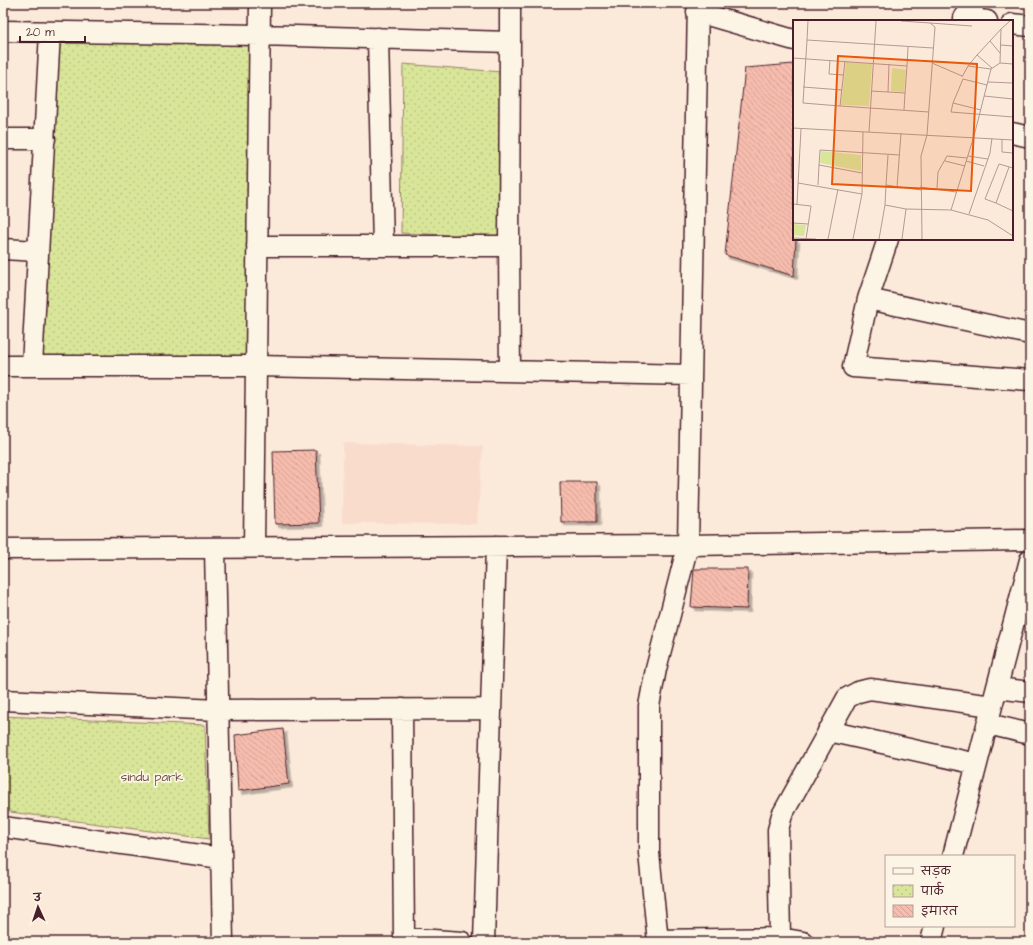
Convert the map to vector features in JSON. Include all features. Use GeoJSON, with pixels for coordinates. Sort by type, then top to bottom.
{"type":"FeatureCollection","features":[{"type":"Feature","properties":{"kind":"street"},"geometry":{"type":"LineString","coordinates":[[254,547],[260,3]]}},
{"type":"Feature","properties":{"kind":"street"},"geometry":{"type":"LineString","coordinates":[[510,3],[510,371]]}},
{"type":"Feature","properties":{"kind":"street"},"geometry":{"type":"LineString","coordinates":[[963,20],[975,3]]}},
{"type":"Feature","properties":{"kind":"street"},"geometry":{"type":"LineString","coordinates":[[793,40],[698,8],[688,545],[656,669],[649,706],[650,853],[658,941],[780,938],[803,942]]}},
{"type":"Feature","properties":{"kind":"street"},"geometry":{"type":"LineString","coordinates":[[1013,24],[1030,26]]}},
{"type":"Feature","properties":{"kind":"street"},"geometry":{"type":"LineString","coordinates":[[3,31],[259,35],[510,42]]}},
{"type":"Feature","properties":{"kind":"street"},"geometry":{"type":"LineString","coordinates":[[32,366],[50,32]]}},
{"type":"Feature","properties":{"kind":"street"},"geometry":{"type":"LineString","coordinates":[[378,38],[383,246]]}},
{"type":"Feature","properties":{"kind":"street"},"geometry":{"type":"LineString","coordinates":[[1013,133],[1030,136]]}},
{"type":"Feature","properties":{"kind":"street"},"geometry":{"type":"LineString","coordinates":[[3,139],[44,139]]}},
{"type":"Feature","properties":{"kind":"street"},"geometry":{"type":"LineString","coordinates":[[888,240],[868,299],[853,367],[1030,380]]}},
{"type":"Feature","properties":{"kind":"street"},"geometry":{"type":"LineString","coordinates":[[257,246],[509,246]]}},
{"type":"Feature","properties":{"kind":"street"},"geometry":{"type":"LineString","coordinates":[[3,249],[38,251]]}},
{"type":"Feature","properties":{"kind":"street"},"geometry":{"type":"LineString","coordinates":[[868,299],[1030,334]]}},
{"type":"Feature","properties":{"kind":"street"},"geometry":{"type":"LineString","coordinates":[[3,366],[256,366],[691,375]]}},
{"type":"Feature","properties":{"kind":"street"},"geometry":{"type":"LineString","coordinates":[[3,549],[688,545],[1030,540]]}},
{"type":"Feature","properties":{"kind":"street"},"geometry":{"type":"LineString","coordinates":[[484,942],[496,546]]}},
{"type":"Feature","properties":{"kind":"street"},"geometry":{"type":"LineString","coordinates":[[215,548],[223,942]]}},
{"type":"Feature","properties":{"kind":"street"},"geometry":{"type":"LineString","coordinates":[[953,855],[1030,560]]}},
{"type":"Feature","properties":{"kind":"street"},"geometry":{"type":"LineString","coordinates":[[780,938],[778,830],[782,814],[847,698],[858,692],[870,689],[992,706],[1030,692]]}},
{"type":"Feature","properties":{"kind":"street"},"geometry":{"type":"LineString","coordinates":[[3,700],[218,710],[491,709]]}},
{"type":"Feature","properties":{"kind":"street"},"geometry":{"type":"LineString","coordinates":[[992,706],[1030,734]]}},
{"type":"Feature","properties":{"kind":"street"},"geometry":{"type":"LineString","coordinates":[[402,710],[404,940],[462,942]]}},
{"type":"Feature","properties":{"kind":"street"},"geometry":{"type":"LineString","coordinates":[[828,731],[977,764]]}},
{"type":"Feature","properties":{"kind":"street"},"geometry":{"type":"LineString","coordinates":[[3,827],[222,858]]}},
{"type":"Feature","properties":{"kind":"street"},"geometry":{"type":"LineString","coordinates":[[931,942],[935,927]]}},
{"type":"Feature","properties":{"kind":"shaded area"},"geometry":{"type":"Polygon","coordinates":[[[343,443],[483,446],[477,524],[342,523],[343,443]]]}},
{"type":"Feature","properties":{"kind":"green space"},"geometry":{"type":"Polygon","coordinates":[[[59,41],[249,45],[246,358],[39,356],[59,41]]]}},
{"type":"Feature","properties":{"kind":"green space"},"geometry":{"type":"Polygon","coordinates":[[[403,64],[502,72],[500,237],[401,233],[403,64]]]}},
{"type":"Feature","properties":{"kind":"green space","name":"sindu park"},"geometry":{"type":"Polygon","coordinates":[[[3,716],[205,725],[209,839],[3,811],[3,716]]]}},
{"type":"Feature","properties":{"kind":"building"},"geometry":{"type":"Polygon","coordinates":[[[793,64],[793,240],[796,240],[794,276],[725,255],[745,68],[793,64]]]}},
{"type":"Feature","properties":{"kind":"building"},"geometry":{"type":"Polygon","coordinates":[[[316,450],[319,523],[275,524],[273,451],[316,450]]]}},
{"type":"Feature","properties":{"kind":"building"},"geometry":{"type":"Polygon","coordinates":[[[560,482],[597,482],[597,522],[561,522],[560,482]]]}},
{"type":"Feature","properties":{"kind":"building"},"geometry":{"type":"Polygon","coordinates":[[[694,569],[748,569],[747,609],[691,607],[694,569]]]}},
{"type":"Feature","properties":{"kind":"building"},"geometry":{"type":"Polygon","coordinates":[[[283,729],[289,784],[238,791],[235,735],[283,729]]]}}]}
